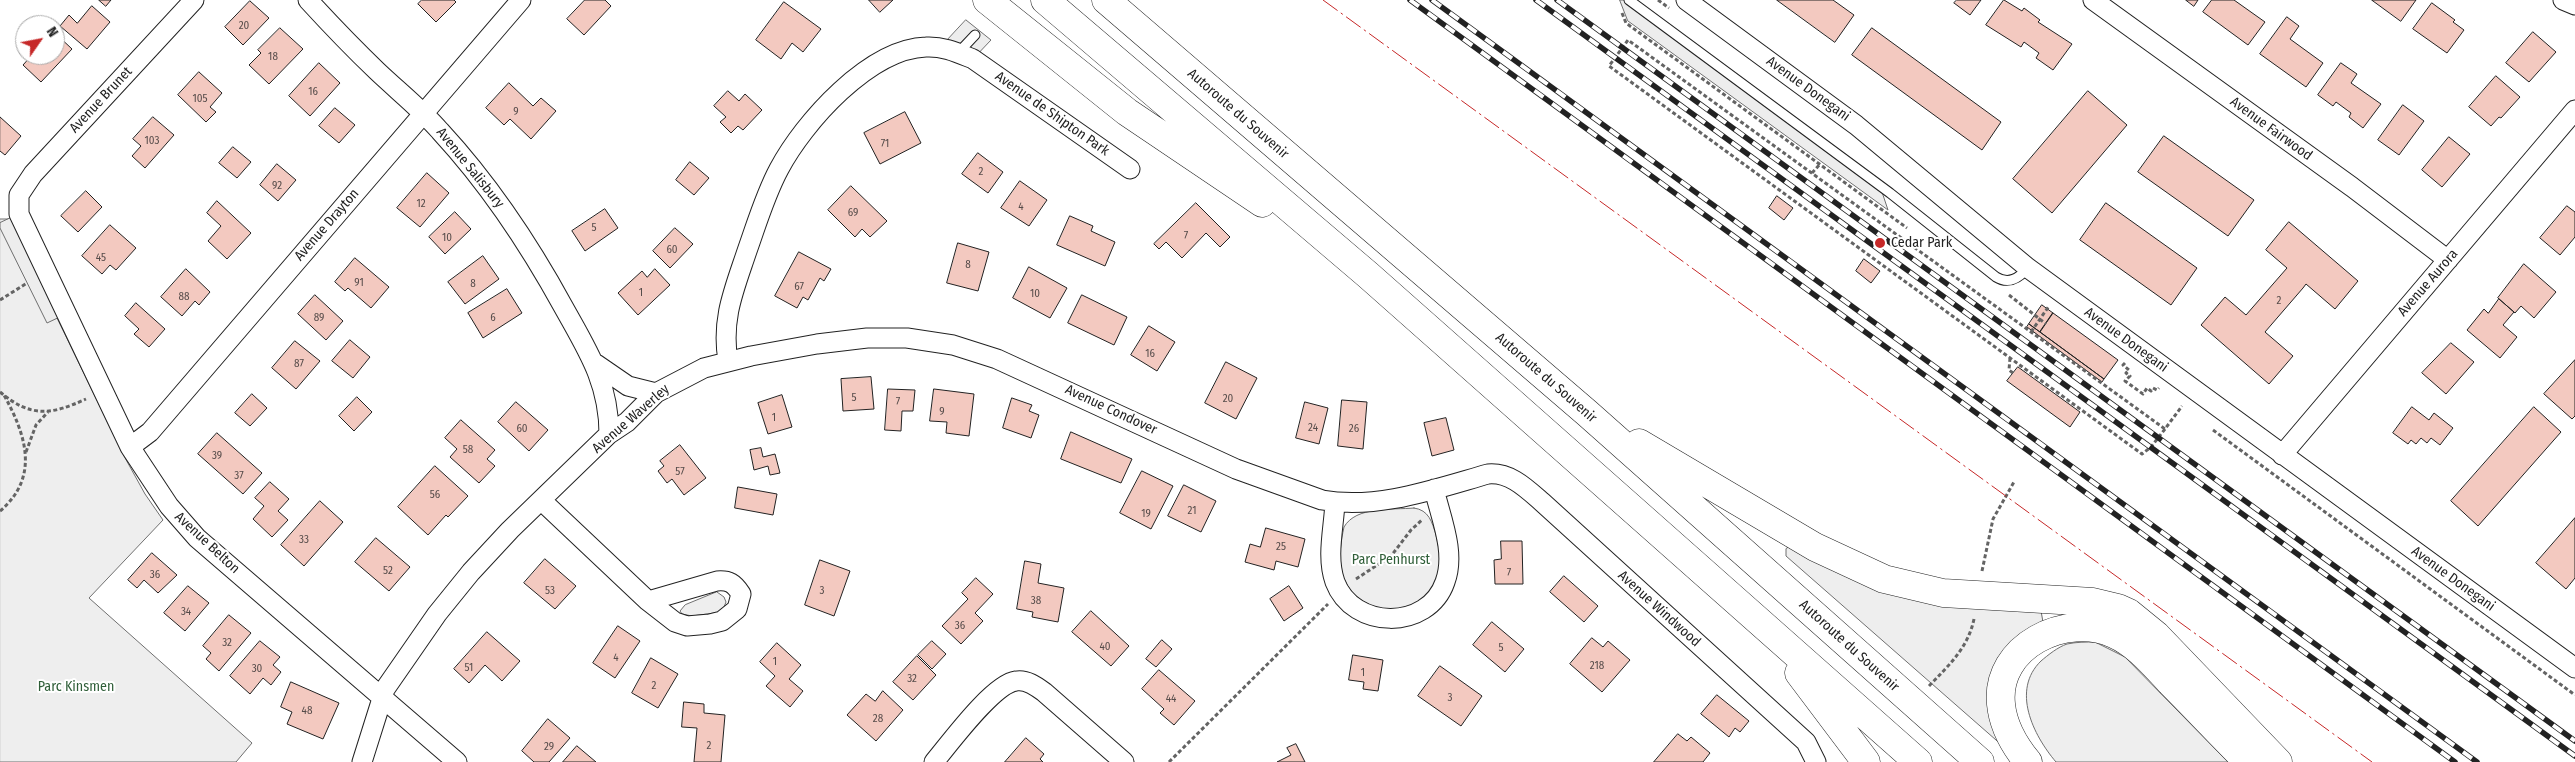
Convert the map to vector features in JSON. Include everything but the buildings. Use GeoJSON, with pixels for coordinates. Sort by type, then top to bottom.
{"type":"FeatureCollection","features":[{"type":"Feature","properties":{"kind":"highway"},"geometry":{"type":"LineString","coordinates":[[987,0],[1127,112],[1368,275]]}},
{"type":"Feature","properties":{"kind":"highway"},"geometry":{"type":"LineString","coordinates":[[1045,0],[1368,275],[1918,762]]}},
{"type":"Feature","properties":{"kind":"highway","name":"Autoroute du Souvenir"},"geometry":{"type":"LineString","coordinates":[[1106,0],[1587,413],[1980,762]]}},
{"type":"Feature","properties":{"kind":"highway"},"geometry":{"type":"LineString","coordinates":[[1587,413],[1725,492],[1806,542],[1878,577],[1903,585],[1943,593],[2093,602],[2118,608],[2136,618],[2156,635],[2278,762]]}},
{"type":"Feature","properties":{"kind":"highway"},"geometry":{"type":"LineString","coordinates":[[1761,624],[1866,762]]}},
{"type":"Feature","properties":{"kind":"highway"},"geometry":{"type":"LineString","coordinates":[[2028,762],[2014,742],[2002,717],[2001,690],[2004,678],[2018,654],[2028,644],[2051,632],[2075,626],[2101,629],[2133,645],[2248,762]]}},
{"type":"Feature","properties":{"kind":"street","name":"Avenue Brunet"},"geometry":{"type":"LineString","coordinates":[[18,205],[19,195],[33,174],[194,0]]}},
{"type":"Feature","properties":{"kind":"street","name":"Avenue Salisbury"},"geometry":{"type":"LineString","coordinates":[[308,0],[375,69],[423,114],[468,162],[508,216],[544,270],[596,364],[606,395],[609,434]]}},
{"type":"Feature","properties":{"kind":"street","name":"Avenue Drayton"},"geometry":{"type":"LineString","coordinates":[[130,447],[150,432],[521,0]]}},
{"type":"Feature","properties":{"kind":"street","name":"Avenue Donegani"},"geometry":{"type":"LineString","coordinates":[[1686,0],[1856,125],[2028,268],[2282,456],[2575,668]]}},
{"type":"Feature","properties":{"kind":"street","name":"Avenue Fairwood"},"geometry":{"type":"LineString","coordinates":[[2093,0],[2398,221],[2448,260]]}},
{"type":"Feature","properties":{"kind":"street"},"geometry":{"type":"LineString","coordinates":[[2563,0],[2575,5]]}},
{"type":"Feature","properties":{"kind":"street"},"geometry":{"type":"LineString","coordinates":[[728,361],[725,328],[728,306],[770,186],[780,167],[804,132],[854,80],[891,56],[926,47],[966,56]]}},
{"type":"Feature","properties":{"kind":"street","name":"Avenue de Shipton Park"},"geometry":{"type":"LineString","coordinates":[[966,56],[1130,170]]}},
{"type":"Feature","properties":{"kind":"street","name":"Avenue Aurora"},"geometry":{"type":"LineString","coordinates":[[2282,456],[2575,110]]}},
{"type":"Feature","properties":{"kind":"street","name":"Avenue Belton"},"geometry":{"type":"LineString","coordinates":[[18,205],[26,231],[130,447],[169,506],[198,538],[457,762]]}},
{"type":"Feature","properties":{"kind":"street","name":"Avenue Condover"},"geometry":{"type":"LineString","coordinates":[[728,361],[799,347],[867,338],[907,338],[953,345],[1015,366],[1236,469],[1309,496],[1335,502],[1375,501],[1434,489],[1488,474]]}},
{"type":"Feature","properties":{"kind":"street","name":"Avenue Waverley"},"geometry":{"type":"LineString","coordinates":[[362,762],[382,697],[401,664],[453,593],[497,543],[609,434],[627,422],[656,393],[690,374],[728,361]]}},
{"type":"Feature","properties":{"kind":"street","name":"Avenue Salisbury"},"geometry":{"type":"LineString","coordinates":[[596,364],[628,386],[656,393]]}},
{"type":"Feature","properties":{"kind":"street","name":"Avenue Windwood"},"geometry":{"type":"LineString","coordinates":[[1488,474],[1500,474],[1512,478],[1542,502],[1806,742],[1816,762]]}},
{"type":"Feature","properties":{"kind":"street"},"geometry":{"type":"LineString","coordinates":[[1335,502],[1332,565],[1336,583],[1346,599],[1365,613],[1379,619],[1394,619],[1420,612],[1441,592],[1445,583],[1449,555],[1434,489]]}},
{"type":"Feature","properties":{"kind":"street"},"geometry":{"type":"LineString","coordinates":[[541,500],[648,601]]}},
{"type":"Feature","properties":{"kind":"street"},"geometry":{"type":"LineString","coordinates":[[934,762],[995,692],[1010,683],[1020,681],[1034,685],[1044,692],[1124,762]]}},
{"type":"Feature","properties":{"kind":"lane"},"geometry":{"type":"LineString","coordinates":[[1629,0],[1885,189],[1996,277],[2005,281],[2014,280],[2028,268]]}},
{"type":"Feature","properties":{"kind":"lane"},"geometry":{"type":"LineString","coordinates":[[966,56],[975,36]]}},
{"type":"Feature","properties":{"kind":"path"},"geometry":{"type":"LineString","coordinates":[[1618,4],[1626,22],[1914,233]]}},
{"type":"Feature","properties":{"kind":"path"},"geometry":{"type":"LineString","coordinates":[[2165,429],[1628,40],[1609,66],[2142,454],[2151,447],[2165,429],[2182,406]]}},
{"type":"Feature","properties":{"kind":"path"},"geometry":{"type":"LineString","coordinates":[[1812,174],[1820,164]]}},
{"type":"Feature","properties":{"kind":"path"},"geometry":{"type":"LineString","coordinates":[[0,300],[27,283]]}},
{"type":"Feature","properties":{"kind":"path"},"geometry":{"type":"LineString","coordinates":[[2008,291],[2004,291],[2046,324]]}},
{"type":"Feature","properties":{"kind":"path"},"geometry":{"type":"LineString","coordinates":[[2031,332],[2050,305]]}},
{"type":"Feature","properties":{"kind":"path"},"geometry":{"type":"LineString","coordinates":[[2010,358],[2009,370],[2013,374]]}},
{"type":"Feature","properties":{"kind":"path","name":"Avenue Donegani"},"geometry":{"type":"LineString","coordinates":[[2126,361],[2123,365],[2129,370],[2126,373],[2130,376],[2125,381],[2143,394],[2147,388],[2151,391],[2153,388],[2157,390],[2160,388],[2167,394]]}},
{"type":"Feature","properties":{"kind":"path"},"geometry":{"type":"LineString","coordinates":[[0,392],[27,409],[48,412],[56,411],[94,395]]}},
{"type":"Feature","properties":{"kind":"path"},"geometry":{"type":"LineString","coordinates":[[4,395],[21,429],[25,455]]}},
{"type":"Feature","properties":{"kind":"path"},"geometry":{"type":"LineString","coordinates":[[2174,400],[2186,409]]}},
{"type":"Feature","properties":{"kind":"path"},"geometry":{"type":"LineString","coordinates":[[0,511],[21,487],[25,455],[36,425],[48,412]]}},
{"type":"Feature","properties":{"kind":"path","name":"Avenue Donegani"},"geometry":{"type":"LineString","coordinates":[[2205,424],[2575,695]]}},
{"type":"Feature","properties":{"kind":"path"},"geometry":{"type":"LineString","coordinates":[[1981,578],[1993,519],[2014,482]]}},
{"type":"Feature","properties":{"kind":"path"},"geometry":{"type":"LineString","coordinates":[[1352,582],[1391,556],[1417,524],[1430,516]]}},
{"type":"Feature","properties":{"kind":"path"},"geometry":{"type":"LineString","coordinates":[[1169,762],[1333,598]]}},
{"type":"Feature","properties":{"kind":"path"},"geometry":{"type":"LineString","coordinates":[[1929,686],[1966,643],[1976,612]]}},
{"type":"Feature","properties":{"kind":"green space","name":"Parc Kinsmen"},"geometry":{"type":"Polygon","coordinates":[[[0,219],[9,219],[124,456],[145,494],[163,520],[89,598],[252,743],[236,762],[0,762],[0,219]]]}},
{"type":"Feature","properties":{"kind":"green space","name":"Parc Penhurst"},"geometry":{"type":"Polygon","coordinates":[[[1414,508],[1426,514],[1431,521],[1436,535],[1440,566],[1435,584],[1424,597],[1410,606],[1394,609],[1378,608],[1363,601],[1350,590],[1342,573],[1340,556],[1344,527],[1357,515],[1366,512],[1414,508]]]}},
{"type":"Feature","properties":{"kind":"green space"},"geometry":{"type":"Polygon","coordinates":[[[1792,545],[2041,611],[2043,622],[2014,643],[2004,747],[1786,556],[1786,549],[1792,545]]]}},
{"type":"Feature","properties":{"kind":"green space"},"geometry":{"type":"Polygon","coordinates":[[[717,592],[724,597],[726,602],[722,612],[692,616],[682,614],[680,611],[685,605],[717,592]]]}},
{"type":"Feature","properties":{"kind":"green space"},"geometry":{"type":"Polygon","coordinates":[[[2095,642],[2125,657],[2228,762],[2056,762],[2033,726],[2026,699],[2027,685],[2032,673],[2041,661],[2057,649],[2070,643],[2095,642]]]}},
{"type":"Feature","properties":{"kind":"shaded area"},"geometry":{"type":"Polygon","coordinates":[[[1620,0],[1629,0],[1880,186],[1888,210],[1628,21],[1620,0]]]}},
{"type":"Feature","properties":{"kind":"shaded area"},"geometry":{"type":"Polygon","coordinates":[[[966,20],[991,40],[973,59],[940,48],[966,20]]]}},
{"type":"Feature","properties":{"kind":"shaded area"},"geometry":{"type":"Polygon","coordinates":[[[19,214],[66,314],[47,323],[0,228],[0,223],[19,214]]]}},
{"type":"Feature","properties":{"kind":"railway"},"geometry":{"type":"LineString","coordinates":[[1410,0],[2455,762]]}},
{"type":"Feature","properties":{"kind":"railway"},"geometry":{"type":"LineString","coordinates":[[1432,0],[2477,762]]}},
{"type":"Feature","properties":{"kind":"railway"},"geometry":{"type":"LineString","coordinates":[[1536,0],[2575,756]]}},
{"type":"Feature","properties":{"kind":"railway"},"geometry":{"type":"LineString","coordinates":[[1557,0],[2575,741]]}},
{"type":"Feature","properties":{"kind":"power"},"geometry":{"type":"LineString","coordinates":[[1323,0],[2372,762]]}},
{"type":"Feature","properties":{"kind":"place","name":"Cedar Park"},"geometry":{"type":"Point","coordinates":[1880,243]}}]}
